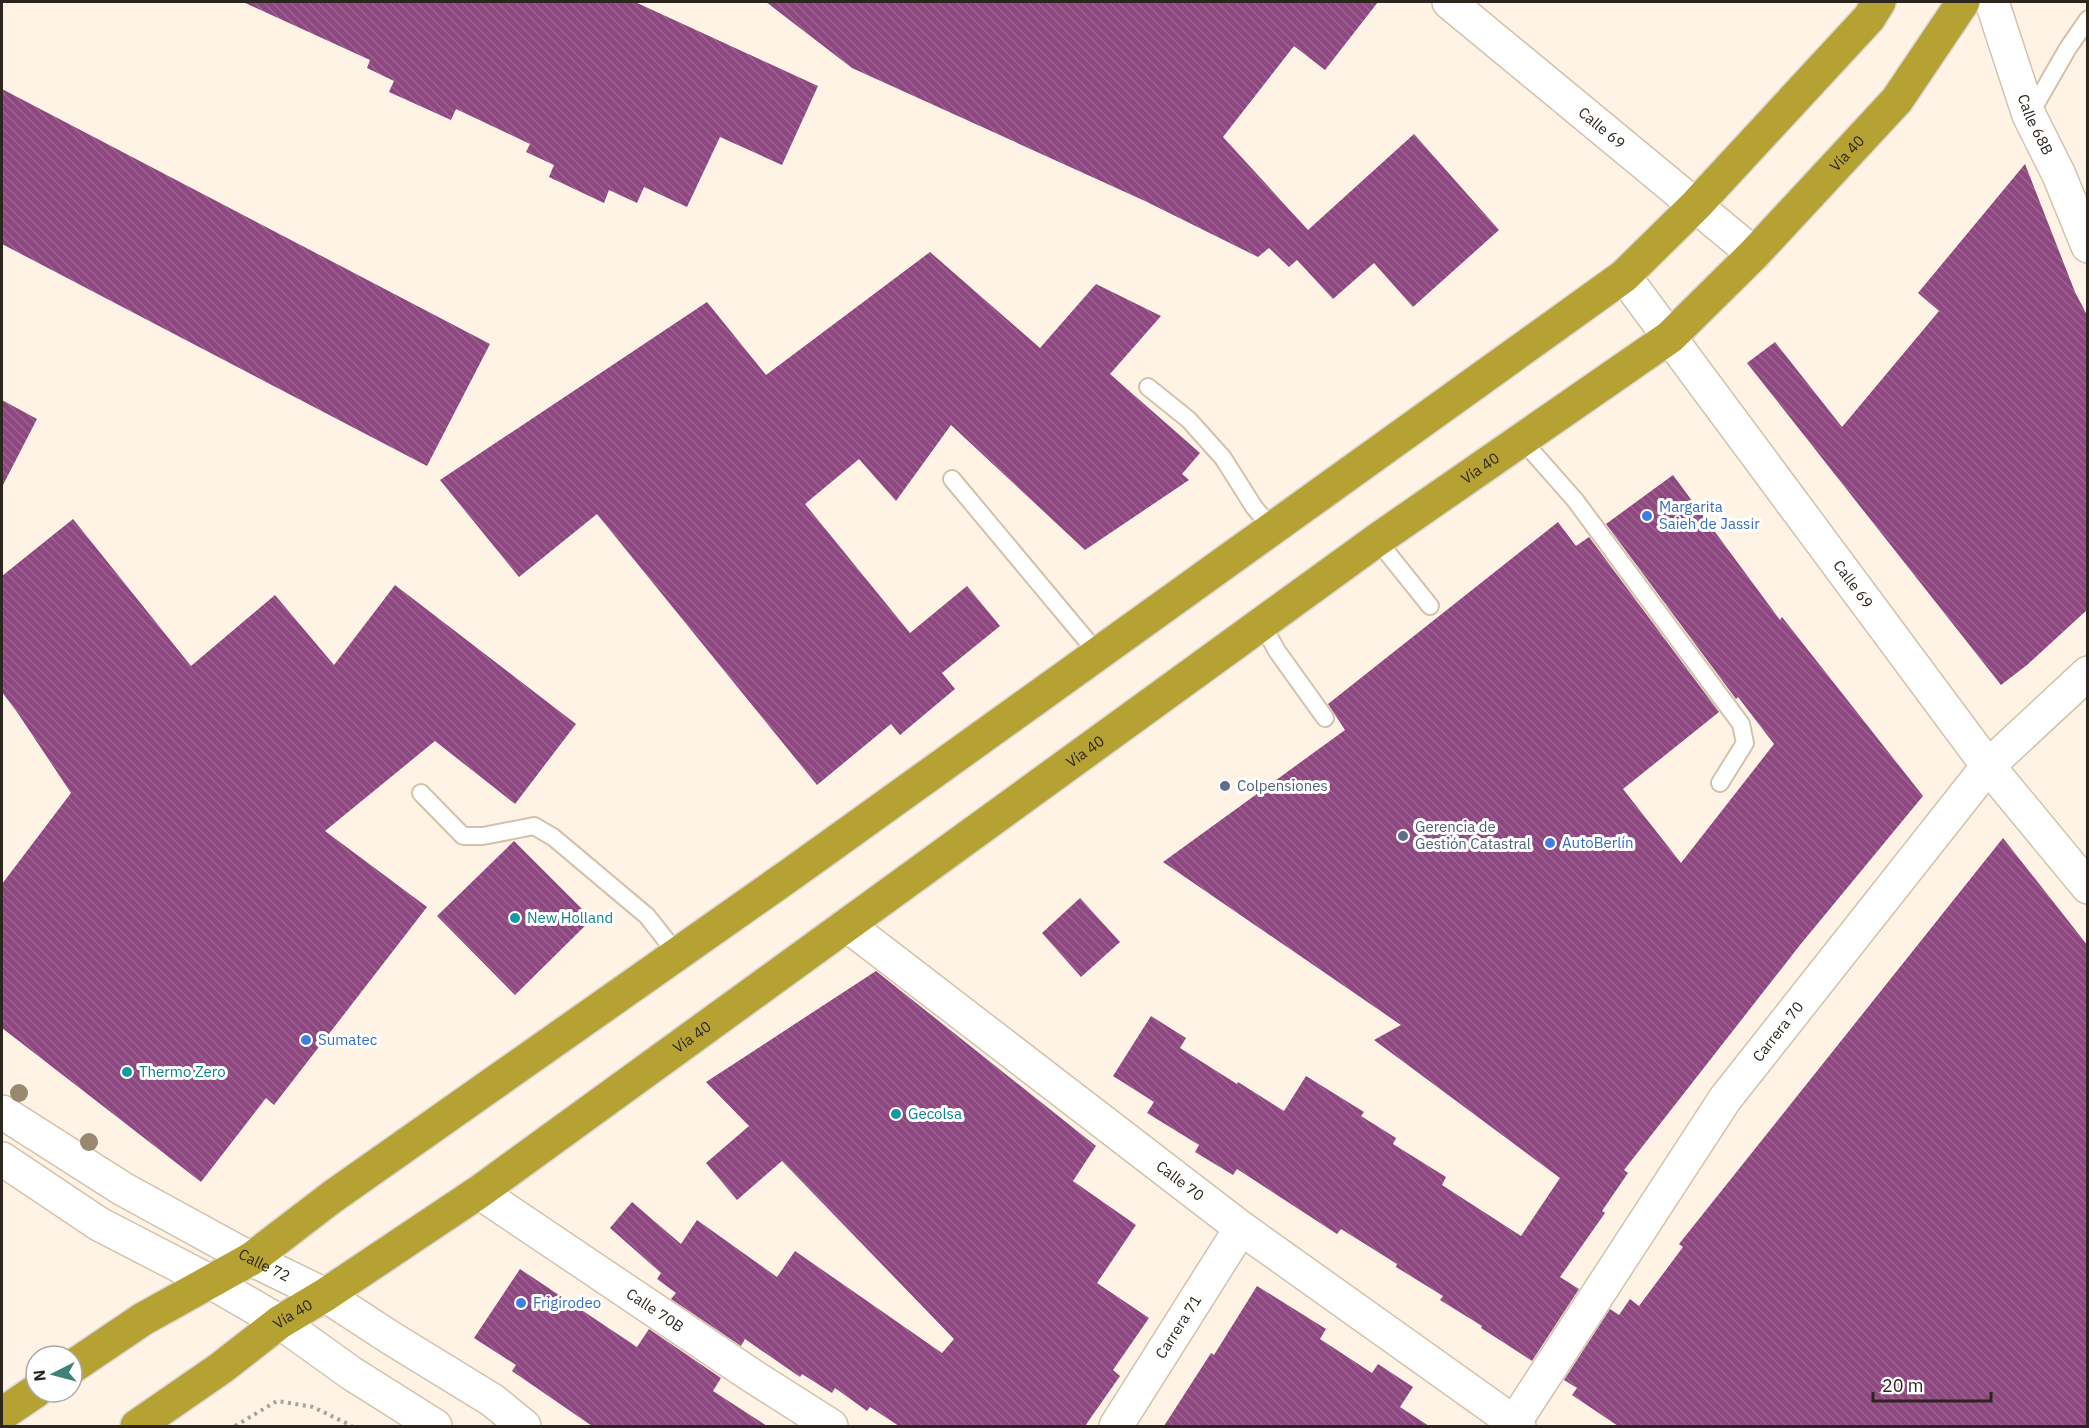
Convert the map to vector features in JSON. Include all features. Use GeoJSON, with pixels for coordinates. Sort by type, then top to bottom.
{"type":"FeatureCollection","features":[{"type":"Feature","properties":{"kind":"highway"},"geometry":{"type":"LineString","coordinates":[[84,1359],[143,1319],[251,1259],[332,1197],[1098,654],[1624,276],[1696,205],[1869,18],[1879,2]]}},
{"type":"Feature","properties":{"kind":"highway","name":"Vía 40"},"geometry":{"type":"LineString","coordinates":[[136,1426],[221,1368],[280,1322],[325,1295],[479,1192],[1377,540],[1670,337],[1754,254],[1896,100],[1963,2]]}},
{"type":"Feature","properties":{"kind":"highway"},"geometry":{"type":"LineString","coordinates":[[2,1414],[24,1399]]}},
{"type":"Feature","properties":{"kind":"street","name":"Calle 69"},"geometry":{"type":"LineString","coordinates":[[1449,2],[1754,254]]}},
{"type":"Feature","properties":{"kind":"street","name":"Calle 68B"},"geometry":{"type":"LineString","coordinates":[[1992,2],[2030,114],[2068,181],[2088,246]]}},
{"type":"Feature","properties":{"kind":"street","name":"Calle 69"},"geometry":{"type":"LineString","coordinates":[[1624,276],[1988,766],[2088,887]]}},
{"type":"Feature","properties":{"kind":"street","name":"Carrera 70"},"geometry":{"type":"LineString","coordinates":[[1515,1425],[1725,1099],[1988,766],[2088,673]]}},
{"type":"Feature","properties":{"kind":"street","name":"Calle 70"},"geometry":{"type":"LineString","coordinates":[[847,925],[1241,1228],[1515,1425]]}},
{"type":"Feature","properties":{"kind":"street","name":"Calle 72"},"geometry":{"type":"LineString","coordinates":[[2,1112],[123,1189],[251,1259],[325,1295],[492,1400],[524,1426]]}},
{"type":"Feature","properties":{"kind":"street"},"geometry":{"type":"LineString","coordinates":[[2,1159],[99,1224],[211,1282],[280,1322],[351,1373],[435,1426]]}},
{"type":"Feature","properties":{"kind":"street","name":"Calle 70B"},"geometry":{"type":"LineString","coordinates":[[479,1192],[751,1375],[831,1426]]}},
{"type":"Feature","properties":{"kind":"street","name":"Carrera 71"},"geometry":{"type":"LineString","coordinates":[[1116,1426],[1241,1228]]}},
{"type":"Feature","properties":{"kind":"lane"},"geometry":{"type":"LineString","coordinates":[[2030,114],[2068,48],[2088,20]]}},
{"type":"Feature","properties":{"kind":"lane"},"geometry":{"type":"LineString","coordinates":[[1148,387],[1189,420],[1223,458],[1254,507],[1272,529]]}},
{"type":"Feature","properties":{"kind":"lane"},"geometry":{"type":"LineString","coordinates":[[1522,440],[1575,500],[1741,724],[1745,743],[1720,783]]}},
{"type":"Feature","properties":{"kind":"lane"},"geometry":{"type":"LineString","coordinates":[[952,479],[1098,654]]}},
{"type":"Feature","properties":{"kind":"lane"},"geometry":{"type":"LineString","coordinates":[[1377,540],[1430,606]]}},
{"type":"Feature","properties":{"kind":"lane"},"geometry":{"type":"LineString","coordinates":[[1262,624],[1277,651],[1325,718]]}},
{"type":"Feature","properties":{"kind":"lane"},"geometry":{"type":"LineString","coordinates":[[421,793],[463,836],[483,836],[534,826],[553,837],[647,916],[677,954]]}},
{"type":"Feature","properties":{"kind":"path"},"geometry":{"type":"LineString","coordinates":[[235,1426],[277,1401],[313,1407],[352,1426]]}},
{"type":"Feature","properties":{"kind":"building"},"geometry":{"type":"Polygon","coordinates":[[[243,2],[635,2],[818,86],[782,165],[720,137],[687,207],[644,187],[637,203],[609,190],[604,203],[549,177],[554,165],[526,152],[530,144],[456,109],[451,120],[389,92],[394,81],[367,68],[370,60],[243,2]]]}},
{"type":"Feature","properties":{"kind":"building"},"geometry":{"type":"Polygon","coordinates":[[[766,2],[1378,2],[1325,70],[1294,46],[1223,137],[1308,230],[1414,134],[1499,230],[1413,307],[1374,263],[1333,299],[1297,260],[1289,267],[1269,248],[1258,257],[1145,201],[852,68],[766,2]]]}},
{"type":"Feature","properties":{"kind":"building"},"geometry":{"type":"Polygon","coordinates":[[[2,89],[490,344],[427,466],[2,244],[2,89]]]}},
{"type":"Feature","properties":{"kind":"building"},"geometry":{"type":"Polygon","coordinates":[[[2025,164],[2075,292],[2088,317],[2088,609],[2027,665],[2001,685],[1747,363],[1775,342],[1842,427],[1939,311],[1918,293],[2025,164]]]}},
{"type":"Feature","properties":{"kind":"building"},"geometry":{"type":"Polygon","coordinates":[[[930,252],[1040,348],[1096,284],[1161,316],[1110,374],[1200,453],[1182,474],[1189,480],[1085,550],[951,425],[896,501],[859,459],[805,504],[910,633],[967,586],[1000,626],[942,673],[955,689],[900,735],[891,724],[817,785],[597,514],[519,577],[440,480],[707,302],[766,375],[930,252]]]}},
{"type":"Feature","properties":{"kind":"building"},"geometry":{"type":"Polygon","coordinates":[[[2,400],[37,419],[2,487],[2,400]]]}},
{"type":"Feature","properties":{"kind":"building"},"geometry":{"type":"Polygon","coordinates":[[[1673,475],[1780,620],[1782,617],[1923,796],[1800,945],[1624,1170],[1628,1173],[1602,1211],[1605,1213],[1560,1277],[1579,1289],[1532,1361],[1440,1300],[1443,1296],[1396,1267],[1397,1264],[1341,1229],[1337,1234],[1237,1169],[1233,1175],[1195,1152],[1199,1145],[1147,1113],[1154,1102],[1113,1076],[1151,1016],[1186,1038],[1180,1048],[1284,1111],[1306,1076],[1364,1112],[1361,1116],[1396,1138],[1393,1144],[1446,1177],[1442,1185],[1521,1236],[1560,1178],[1374,1040],[1401,1025],[1163,862],[1345,730],[1328,704],[1558,522],[1576,546],[1589,537],[1719,712],[1623,789],[1681,863],[1774,744],[1738,697],[1736,699],[1606,524],[1673,475]]]}},
{"type":"Feature","properties":{"kind":"building"},"geometry":{"type":"Polygon","coordinates":[[[73,519],[191,666],[275,595],[334,665],[395,585],[576,724],[515,804],[435,741],[325,831],[427,907],[274,1105],[266,1098],[201,1182],[2,1028],[2,884],[71,793],[2,692],[2,576],[73,519]]]}},
{"type":"Feature","properties":{"kind":"building"},"geometry":{"type":"Polygon","coordinates":[[[2003,838],[2088,946],[2088,1426],[1618,1426],[1572,1395],[1577,1388],[1564,1380],[1610,1309],[1619,1315],[1630,1299],[1639,1306],[1683,1247],[1679,1244],[2003,838]]]}},
{"type":"Feature","properties":{"kind":"building","name":"New Holland"},"geometry":{"type":"Polygon","coordinates":[[[514,841],[592,919],[515,995],[437,916],[514,841]]]}},
{"type":"Feature","properties":{"kind":"building"},"geometry":{"type":"Polygon","coordinates":[[[1080,898],[1120,942],[1081,977],[1042,933],[1080,898]]]}},
{"type":"Feature","properties":{"kind":"building"},"geometry":{"type":"Polygon","coordinates":[[[876,971],[1096,1146],[1073,1181],[1136,1225],[1097,1283],[1149,1318],[1113,1370],[1120,1376],[1085,1426],[899,1426],[870,1407],[867,1411],[835,1388],[832,1393],[802,1374],[800,1377],[745,1339],[741,1346],[671,1299],[676,1293],[657,1279],[661,1273],[610,1228],[632,1202],[681,1244],[697,1220],[777,1277],[795,1251],[942,1353],[954,1339],[782,1161],[737,1200],[706,1163],[749,1126],[706,1082],[876,971]]]}},
{"type":"Feature","properties":{"kind":"building"},"geometry":{"type":"Polygon","coordinates":[[[520,1269],[637,1347],[649,1329],[721,1378],[713,1391],[767,1426],[592,1426],[512,1371],[516,1365],[474,1338],[520,1269]]]}},
{"type":"Feature","properties":{"kind":"building"},"geometry":{"type":"Polygon","coordinates":[[[1257,1286],[1326,1329],[1320,1339],[1372,1373],[1378,1364],[1413,1387],[1400,1407],[1429,1426],[1164,1426],[1211,1353],[1214,1355],[1257,1286]]]}},
{"type":"Feature","properties":{"kind":"place","name":"Margarita Saieh de Jassir"},"geometry":{"type":"Point","coordinates":[1647,516]}},
{"type":"Feature","properties":{"kind":"place","name":"Colpensiones"},"geometry":{"type":"Point","coordinates":[1225,786]}},
{"type":"Feature","properties":{"kind":"place","name":"Gerencia de Gestión Catastral"},"geometry":{"type":"Point","coordinates":[1403,836]}},
{"type":"Feature","properties":{"kind":"place","name":"AutoBerlín"},"geometry":{"type":"Point","coordinates":[1550,843]}},
{"type":"Feature","properties":{"kind":"place","name":"New Holland"},"geometry":{"type":"Point","coordinates":[515,918]}},
{"type":"Feature","properties":{"kind":"place","name":"Sumatec"},"geometry":{"type":"Point","coordinates":[306,1040]}},
{"type":"Feature","properties":{"kind":"place","name":"Thermo Zero"},"geometry":{"type":"Point","coordinates":[127,1072]}},
{"type":"Feature","properties":{"kind":"place","name":"Gecolsa"},"geometry":{"type":"Point","coordinates":[896,1114]}},
{"type":"Feature","properties":{"kind":"place","name":"Frigirodeo"},"geometry":{"type":"Point","coordinates":[521,1303]}}]}
